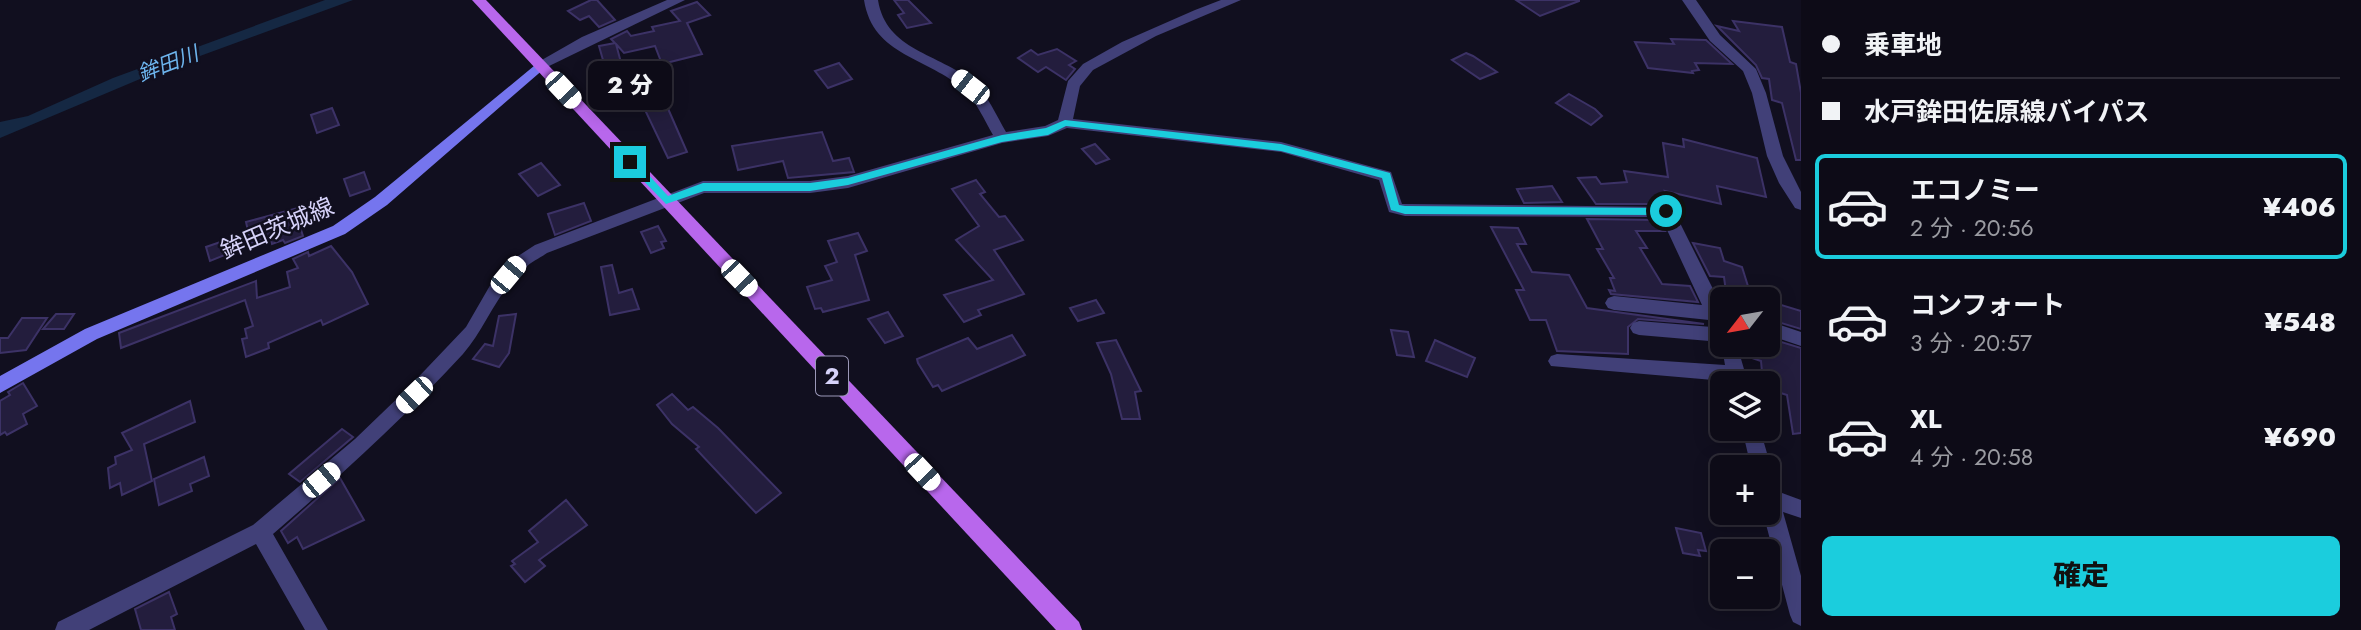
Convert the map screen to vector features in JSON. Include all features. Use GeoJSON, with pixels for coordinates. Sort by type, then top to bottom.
{"type":"FeatureCollection","features":[{"type":"Feature","properties":{"kind":"main road","name":"2"},"geometry":{"type":"LineString","coordinates":[[479,0],[1070,630]]}},
{"type":"Feature","properties":{"kind":"main road","name":"鉾田茨城線"},"geometry":{"type":"LineString","coordinates":[[0,385],[133,314],[339,230],[381,201],[540,65]]}},
{"type":"Feature","properties":{"kind":"street"},"geometry":{"type":"LineString","coordinates":[[540,65],[587,40],[678,0]]}},
{"type":"Feature","properties":{"kind":"street"},"geometry":{"type":"LineString","coordinates":[[871,0],[871,13],[877,25],[906,48],[970,87],[1002,138]]}},
{"type":"Feature","properties":{"kind":"street"},"geometry":{"type":"LineString","coordinates":[[1065,123],[1078,76],[1095,63],[1204,9],[1234,0]]}},
{"type":"Feature","properties":{"kind":"street"},"geometry":{"type":"LineString","coordinates":[[1689,0],[1715,38],[1749,69],[1759,93],[1775,156],[1787,183],[1801,204]]}},
{"type":"Feature","properties":{"kind":"street"},"geometry":{"type":"LineString","coordinates":[[66,630],[260,531],[362,445],[414,395],[472,332],[498,287],[518,264],[541,249],[703,187],[810,187],[848,182],[1002,138],[1048,131],[1065,123],[1281,147],[1386,176],[1395,208],[1405,210],[1666,211],[1710,296]]}},
{"type":"Feature","properties":{"kind":"street"},"geometry":{"type":"LineString","coordinates":[[1614,303],[1710,311]]}},
{"type":"Feature","properties":{"kind":"street"},"geometry":{"type":"LineString","coordinates":[[1639,328],[1710,334]]}},
{"type":"Feature","properties":{"kind":"street"},"geometry":{"type":"LineString","coordinates":[[1780,332],[1801,339]]}},
{"type":"Feature","properties":{"kind":"street"},"geometry":{"type":"LineString","coordinates":[[1557,361],[1710,375]]}},
{"type":"Feature","properties":{"kind":"street"},"geometry":{"type":"LineString","coordinates":[[1780,500],[1801,509]]}},
{"type":"Feature","properties":{"kind":"street"},"geometry":{"type":"LineString","coordinates":[[1776,525],[1801,615]]}},
{"type":"Feature","properties":{"kind":"street"},"geometry":{"type":"LineString","coordinates":[[260,531],[317,630]]}},
{"type":"Feature","properties":{"kind":"water","name":"鉾田川"},"geometry":{"type":"Polygon","coordinates":[[[325,0],[353,0],[159,71],[0,138],[0,122],[28,116],[113,78],[325,0]]]}},
{"type":"Feature","properties":{"kind":"building"},"geometry":{"type":"Polygon","coordinates":[[[591,0],[597,0],[615,20],[599,27],[589,16],[580,20],[568,11],[591,0]]]}},
{"type":"Feature","properties":{"kind":"building"},"geometry":{"type":"Polygon","coordinates":[[[894,0],[908,0],[931,23],[907,28],[898,15],[904,13],[894,0]]]}},
{"type":"Feature","properties":{"kind":"building"},"geometry":{"type":"Polygon","coordinates":[[[1516,0],[1579,0],[1579,1],[1540,16],[1516,0]]]}},
{"type":"Feature","properties":{"kind":"building"},"geometry":{"type":"Polygon","coordinates":[[[697,2],[710,15],[687,23],[702,54],[662,64],[655,46],[624,53],[616,44],[623,70],[607,74],[599,46],[615,43],[611,39],[627,31],[631,36],[654,31],[652,27],[680,21],[671,11],[697,2]]]}},
{"type":"Feature","properties":{"kind":"building"},"geometry":{"type":"Polygon","coordinates":[[[1733,21],[1782,27],[1790,62],[1796,64],[1801,93],[1801,160],[1796,160],[1782,103],[1772,100],[1769,79],[1762,78],[1756,65],[1717,26],[1739,31],[1733,21]]]}},
{"type":"Feature","properties":{"kind":"building"},"geometry":{"type":"Polygon","coordinates":[[[1671,39],[1706,40],[1732,64],[1695,63],[1699,70],[1692,71],[1693,73],[1648,68],[1635,42],[1674,44],[1671,39]]]}},
{"type":"Feature","properties":{"kind":"building"},"geometry":{"type":"Polygon","coordinates":[[[1057,49],[1076,61],[1069,65],[1075,69],[1066,80],[1046,67],[1038,72],[1018,58],[1031,50],[1038,55],[1057,49]]]}},
{"type":"Feature","properties":{"kind":"building"},"geometry":{"type":"Polygon","coordinates":[[[1466,53],[1497,72],[1480,79],[1452,60],[1466,53]]]}},
{"type":"Feature","properties":{"kind":"building"},"geometry":{"type":"Polygon","coordinates":[[[839,63],[852,79],[828,88],[815,71],[839,63]]]}},
{"type":"Feature","properties":{"kind":"building"},"geometry":{"type":"Polygon","coordinates":[[[1569,94],[1602,116],[1591,125],[1556,103],[1569,94]]]}},
{"type":"Feature","properties":{"kind":"building"},"geometry":{"type":"Polygon","coordinates":[[[666,104],[687,152],[668,158],[645,110],[666,104]]]}},
{"type":"Feature","properties":{"kind":"building"},"geometry":{"type":"Polygon","coordinates":[[[332,108],[339,125],[317,133],[311,115],[332,108]]]}},
{"type":"Feature","properties":{"kind":"building"},"geometry":{"type":"Polygon","coordinates":[[[822,132],[833,161],[849,158],[854,172],[788,178],[783,161],[738,170],[732,146],[822,132]]]}},
{"type":"Feature","properties":{"kind":"building"},"geometry":{"type":"Polygon","coordinates":[[[1683,139],[1757,158],[1766,197],[1717,186],[1721,204],[1665,191],[1672,204],[1596,204],[1578,178],[1596,177],[1601,184],[1627,182],[1624,171],[1668,177],[1663,143],[1684,147],[1683,139]]]}},
{"type":"Feature","properties":{"kind":"building"},"geometry":{"type":"Polygon","coordinates":[[[1095,144],[1109,159],[1096,164],[1082,149],[1095,144]]]}},
{"type":"Feature","properties":{"kind":"building"},"geometry":{"type":"Polygon","coordinates":[[[541,163],[560,185],[538,196],[519,174],[541,163]]]}},
{"type":"Feature","properties":{"kind":"building"},"geometry":{"type":"Polygon","coordinates":[[[364,172],[370,189],[350,196],[344,179],[364,172]]]}},
{"type":"Feature","properties":{"kind":"building"},"geometry":{"type":"Polygon","coordinates":[[[976,180],[985,192],[980,194],[999,217],[1005,216],[1023,240],[994,250],[1024,294],[978,310],[981,315],[964,322],[944,295],[993,280],[956,240],[979,226],[952,189],[976,180]]]}},
{"type":"Feature","properties":{"kind":"building"},"geometry":{"type":"Polygon","coordinates":[[[1552,186],[1562,202],[1524,203],[1517,189],[1552,186]]]}},
{"type":"Feature","properties":{"kind":"building"},"geometry":{"type":"Polygon","coordinates":[[[584,203],[591,221],[555,235],[548,214],[584,203]]]}},
{"type":"Feature","properties":{"kind":"building"},"geometry":{"type":"Polygon","coordinates":[[[298,208],[304,226],[300,227],[303,236],[285,243],[283,240],[272,244],[270,237],[251,244],[246,222],[298,208]]]}},
{"type":"Feature","properties":{"kind":"building"},"geometry":{"type":"Polygon","coordinates":[[[1587,219],[1659,220],[1665,231],[1636,231],[1647,248],[1640,248],[1662,284],[1690,286],[1698,302],[1611,294],[1609,290],[1615,291],[1610,278],[1614,278],[1597,249],[1603,249],[1587,219]]]}},
{"type":"Feature","properties":{"kind":"building"},"geometry":{"type":"Polygon","coordinates":[[[658,226],[666,241],[661,242],[664,248],[651,253],[641,232],[658,226]]]}},
{"type":"Feature","properties":{"kind":"building"},"geometry":{"type":"Polygon","coordinates":[[[1491,227],[1518,228],[1526,244],[1517,244],[1532,272],[1569,275],[1587,308],[1704,324],[1638,319],[1628,327],[1628,354],[1557,351],[1546,320],[1530,320],[1516,290],[1524,290],[1491,227]]]}},
{"type":"Feature","properties":{"kind":"building"},"geometry":{"type":"Polygon","coordinates":[[[858,233],[867,251],[855,255],[869,300],[823,312],[821,308],[815,309],[807,287],[832,280],[825,266],[837,262],[828,241],[858,233]]]}},
{"type":"Feature","properties":{"kind":"building"},"geometry":{"type":"Polygon","coordinates":[[[229,239],[232,252],[210,261],[206,247],[229,239]]]}},
{"type":"Feature","properties":{"kind":"building"},"geometry":{"type":"Polygon","coordinates":[[[1693,243],[1720,248],[1724,261],[1742,267],[1748,287],[1725,287],[1724,277],[1710,276],[1693,243]]]}},
{"type":"Feature","properties":{"kind":"building"},"geometry":{"type":"Polygon","coordinates":[[[331,246],[352,272],[368,304],[323,325],[321,320],[268,343],[269,348],[246,357],[242,339],[247,338],[245,329],[253,326],[245,300],[121,348],[119,333],[256,281],[257,298],[290,287],[287,272],[298,268],[293,259],[308,252],[309,256],[331,246]]]}},
{"type":"Feature","properties":{"kind":"building"},"geometry":{"type":"Polygon","coordinates":[[[612,265],[619,293],[632,289],[639,309],[610,315],[601,267],[612,265]]]}},
{"type":"Feature","properties":{"kind":"building"},"geometry":{"type":"Polygon","coordinates":[[[1096,300],[1104,313],[1078,321],[1070,308],[1096,300]]]}},
{"type":"Feature","properties":{"kind":"building"},"geometry":{"type":"Polygon","coordinates":[[[1780,305],[1801,311],[1801,329],[1780,323],[1780,305]]]}},
{"type":"Feature","properties":{"kind":"building"},"geometry":{"type":"Polygon","coordinates":[[[888,312],[903,336],[885,343],[868,319],[888,312]]]}},
{"type":"Feature","properties":{"kind":"building"},"geometry":{"type":"Polygon","coordinates":[[[56,314],[74,314],[64,329],[43,329],[56,314]]]}},
{"type":"Feature","properties":{"kind":"building"},"geometry":{"type":"Polygon","coordinates":[[[516,314],[509,353],[499,367],[473,359],[485,344],[493,346],[499,316],[516,314]]]}},
{"type":"Feature","properties":{"kind":"building"},"geometry":{"type":"Polygon","coordinates":[[[22,318],[47,318],[26,350],[0,353],[0,338],[8,338],[22,318]]]}},
{"type":"Feature","properties":{"kind":"building"},"geometry":{"type":"Polygon","coordinates":[[[1391,330],[1408,332],[1414,357],[1397,355],[1391,330]]]}},
{"type":"Feature","properties":{"kind":"building"},"geometry":{"type":"Polygon","coordinates":[[[1012,335],[1025,355],[942,391],[938,385],[933,387],[918,363],[917,359],[968,338],[977,349],[1012,335]]]}},
{"type":"Feature","properties":{"kind":"building"},"geometry":{"type":"Polygon","coordinates":[[[1116,340],[1141,391],[1135,392],[1140,419],[1122,419],[1111,374],[1097,343],[1116,340]]]}},
{"type":"Feature","properties":{"kind":"building"},"geometry":{"type":"Polygon","coordinates":[[[1435,340],[1475,358],[1467,377],[1426,361],[1435,340]]]}},
{"type":"Feature","properties":{"kind":"building"},"geometry":{"type":"Polygon","coordinates":[[[1780,342],[1801,348],[1801,433],[1793,434],[1787,395],[1780,393],[1780,371],[1762,371],[1761,361],[1749,357],[1780,357],[1780,342]]]}},
{"type":"Feature","properties":{"kind":"building"},"geometry":{"type":"Polygon","coordinates":[[[23,383],[37,406],[23,414],[27,424],[7,435],[5,432],[0,435],[0,401],[10,395],[8,392],[23,383]]]}},
{"type":"Feature","properties":{"kind":"building"},"geometry":{"type":"Polygon","coordinates":[[[672,394],[688,410],[693,407],[718,428],[781,493],[756,513],[696,449],[699,447],[672,424],[657,405],[672,394]]]}},
{"type":"Feature","properties":{"kind":"building"},"geometry":{"type":"Polygon","coordinates":[[[190,401],[195,422],[144,444],[152,481],[122,495],[120,483],[110,488],[108,468],[116,464],[115,457],[132,450],[122,433],[190,401]]]}},
{"type":"Feature","properties":{"kind":"building"},"geometry":{"type":"Polygon","coordinates":[[[342,429],[353,437],[300,482],[289,474],[342,429]]]}},
{"type":"Feature","properties":{"kind":"building"},"geometry":{"type":"Polygon","coordinates":[[[204,457],[209,476],[190,484],[192,491],[159,505],[154,479],[204,457]]]}},
{"type":"Feature","properties":{"kind":"building"},"geometry":{"type":"Polygon","coordinates":[[[340,478],[364,520],[303,549],[297,537],[288,543],[281,531],[340,478]]]}},
{"type":"Feature","properties":{"kind":"building"},"geometry":{"type":"Polygon","coordinates":[[[566,500],[587,525],[539,560],[545,566],[525,582],[511,566],[515,564],[512,561],[538,542],[529,531],[566,500]]]}},
{"type":"Feature","properties":{"kind":"building"},"geometry":{"type":"Polygon","coordinates":[[[1676,528],[1701,533],[1706,551],[1698,550],[1700,556],[1683,553],[1676,528]]]}},
{"type":"Feature","properties":{"kind":"building"},"geometry":{"type":"Polygon","coordinates":[[[169,592],[177,614],[171,617],[175,630],[141,630],[135,609],[169,592]]]}},
{"type":"Feature","properties":{"kind":"route"},"geometry":{"type":"LineString","coordinates":[[630,162],[666,201],[703,187],[810,187],[848,182],[1002,138],[1024,137],[1048,131],[1065,123],[1281,147],[1386,176],[1395,208],[1405,210],[1517,208],[1666,211]]}}]}
